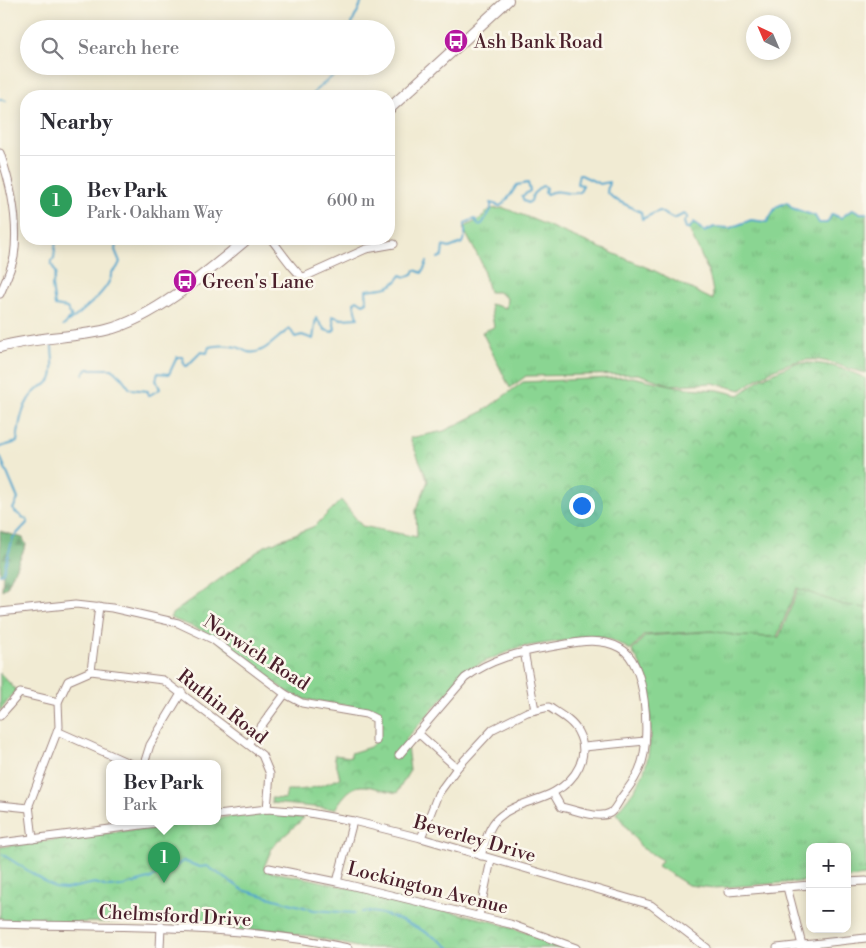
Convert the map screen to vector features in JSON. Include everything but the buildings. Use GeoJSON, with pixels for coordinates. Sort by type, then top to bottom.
{"type":"FeatureCollection","features":[{"type":"Feature","properties":{"kind":"highway"},"geometry":{"type":"LineString","coordinates":[[395,104],[508,0]]}},
{"type":"Feature","properties":{"kind":"highway"},"geometry":{"type":"LineString","coordinates":[[0,347],[18,342],[100,331],[122,325],[157,306],[239,245]]}},
{"type":"Feature","properties":{"kind":"street"},"geometry":{"type":"LineString","coordinates":[[0,153],[10,188],[15,232],[14,257],[0,294]]}},
{"type":"Feature","properties":{"kind":"street"},"geometry":{"type":"LineString","coordinates":[[277,245],[288,257],[296,273],[304,277],[366,249],[388,245]]}},
{"type":"Feature","properties":{"kind":"street","name":"Norwich Road"},"geometry":{"type":"LineString","coordinates":[[0,612],[76,604],[98,606],[178,623],[212,639],[285,694],[302,703],[366,714],[376,719],[376,741]]}},
{"type":"Feature","properties":{"kind":"street"},"geometry":{"type":"LineString","coordinates":[[33,838],[29,808],[37,781],[57,731],[58,702],[68,681],[91,671],[98,606]]}},
{"type":"Feature","properties":{"kind":"street"},"geometry":{"type":"LineString","coordinates":[[399,755],[465,678],[478,669],[524,651],[597,640],[621,648],[630,655],[640,673],[642,684],[645,740],[642,761],[635,778],[611,813],[603,816],[561,807],[553,793]]}},
{"type":"Feature","properties":{"kind":"street"},"geometry":{"type":"LineString","coordinates":[[524,651],[534,710]]}},
{"type":"Feature","properties":{"kind":"street","name":"Ruthin Road"},"geometry":{"type":"LineString","coordinates":[[91,671],[163,680],[182,692],[262,755],[270,774],[267,809]]}},
{"type":"Feature","properties":{"kind":"street"},"geometry":{"type":"LineString","coordinates":[[145,760],[150,744],[182,692]]}},
{"type":"Feature","properties":{"kind":"street"},"geometry":{"type":"LineString","coordinates":[[0,716],[20,693],[58,702]]}},
{"type":"Feature","properties":{"kind":"street"},"geometry":{"type":"LineString","coordinates":[[248,744],[285,694]]}},
{"type":"Feature","properties":{"kind":"street"},"geometry":{"type":"LineString","coordinates":[[422,838],[438,794],[456,768],[494,729],[534,710],[549,707],[564,717],[578,731],[584,747],[582,762],[569,782],[553,793],[506,811],[496,819],[491,826],[481,856]]}},
{"type":"Feature","properties":{"kind":"street"},"geometry":{"type":"LineString","coordinates":[[57,731],[122,760]]}},
{"type":"Feature","properties":{"kind":"street"},"geometry":{"type":"LineString","coordinates":[[418,732],[456,768]]}},
{"type":"Feature","properties":{"kind":"street"},"geometry":{"type":"LineString","coordinates":[[584,747],[645,740]]}},
{"type":"Feature","properties":{"kind":"street"},"geometry":{"type":"LineString","coordinates":[[0,805],[29,808]]}},
{"type":"Feature","properties":{"kind":"street","name":"Beverley Drive"},"geometry":{"type":"LineString","coordinates":[[221,815],[267,809],[304,812],[354,821],[422,838],[491,860],[652,905],[706,948]]}},
{"type":"Feature","properties":{"kind":"street"},"geometry":{"type":"LineString","coordinates":[[338,882],[354,821]]}},
{"type":"Feature","properties":{"kind":"street"},"geometry":{"type":"LineString","coordinates":[[0,843],[134,825]]}},
{"type":"Feature","properties":{"kind":"street"},"geometry":{"type":"LineString","coordinates":[[479,916],[491,860]]}},
{"type":"Feature","properties":{"kind":"street","name":"Lockington Avenue"},"geometry":{"type":"LineString","coordinates":[[269,868],[338,882],[510,924],[576,948]]}},
{"type":"Feature","properties":{"kind":"street"},"geometry":{"type":"LineString","coordinates":[[851,882],[866,881]]}},
{"type":"Feature","properties":{"kind":"street"},"geometry":{"type":"LineString","coordinates":[[728,892],[806,885]]}},
{"type":"Feature","properties":{"kind":"street"},"geometry":{"type":"LineString","coordinates":[[787,887],[802,945]]}},
{"type":"Feature","properties":{"kind":"street","name":"Chelmsford Drive"},"geometry":{"type":"LineString","coordinates":[[0,924],[52,927],[161,926],[306,939],[348,948]]}},
{"type":"Feature","properties":{"kind":"street"},"geometry":{"type":"LineString","coordinates":[[160,948],[161,926]]}},
{"type":"Feature","properties":{"kind":"street"},"geometry":{"type":"LineString","coordinates":[[776,948],[866,938]]}},
{"type":"Feature","properties":{"kind":"green space"},"geometry":{"type":"Polygon","coordinates":[[[787,202],[792,208],[815,216],[819,223],[827,223],[832,214],[841,218],[853,209],[860,213],[866,213],[866,373],[830,362],[813,360],[791,363],[780,367],[760,377],[741,390],[713,383],[671,385],[638,374],[526,376],[510,388],[482,332],[494,327],[490,304],[506,308],[507,298],[498,292],[489,292],[481,262],[463,228],[480,219],[490,209],[504,208],[525,216],[655,271],[713,300],[711,282],[705,264],[689,229],[694,222],[704,232],[714,227],[730,228],[751,220],[767,222],[776,207],[787,202]]]}},
{"type":"Feature","properties":{"kind":"green space"},"geometry":{"type":"Polygon","coordinates":[[[795,363],[814,363],[831,366],[847,370],[865,378],[866,608],[840,604],[797,588],[777,637],[737,636],[712,631],[644,635],[631,650],[612,640],[597,636],[521,647],[469,669],[406,739],[410,770],[397,793],[361,786],[349,792],[335,809],[272,803],[271,798],[285,799],[287,790],[301,790],[340,778],[334,755],[351,757],[351,753],[370,747],[376,741],[378,718],[370,709],[302,699],[286,691],[204,631],[170,618],[172,614],[265,546],[315,526],[341,500],[362,526],[417,537],[416,510],[428,481],[410,438],[444,431],[482,412],[523,382],[632,377],[686,388],[718,390],[739,395],[762,378],[795,363]]]}},
{"type":"Feature","properties":{"kind":"green space"},"geometry":{"type":"Polygon","coordinates":[[[0,531],[23,538],[26,545],[7,587],[2,590],[3,574],[0,574],[0,531]]]}},
{"type":"Feature","properties":{"kind":"green space"},"geometry":{"type":"Polygon","coordinates":[[[799,587],[866,607],[866,876],[851,878],[851,843],[806,843],[806,881],[714,888],[688,885],[658,866],[662,860],[642,848],[616,813],[639,782],[648,758],[650,743],[650,712],[646,683],[642,668],[632,651],[645,636],[714,631],[739,636],[779,637],[799,587]]]}},
{"type":"Feature","properties":{"kind":"green space"},"geometry":{"type":"Polygon","coordinates":[[[0,673],[16,690],[0,711],[0,673]]]}},
{"type":"Feature","properties":{"kind":"green space"},"geometry":{"type":"Polygon","coordinates":[[[267,813],[304,818],[273,846],[264,867],[267,871],[311,879],[491,921],[573,948],[361,948],[311,936],[181,925],[134,922],[10,923],[0,920],[0,847],[169,825],[221,825],[221,818],[267,813]]]}},
{"type":"Feature","properties":{"kind":"waterway"},"geometry":{"type":"LineString","coordinates":[[354,20],[362,0]]}},
{"type":"Feature","properties":{"kind":"waterway"},"geometry":{"type":"LineString","coordinates":[[316,90],[333,75]]}},
{"type":"Feature","properties":{"kind":"waterway"},"geometry":{"type":"LineString","coordinates":[[0,99],[6,101]]}},
{"type":"Feature","properties":{"kind":"waterway"},"geometry":{"type":"LineString","coordinates":[[438,258],[442,256],[443,246],[449,248],[462,243],[465,235],[465,223],[475,219],[478,225],[482,224],[491,210],[491,203],[500,206],[503,204],[517,185],[528,183],[530,191],[522,196],[524,201],[528,203],[531,201],[533,194],[542,186],[546,187],[545,193],[547,194],[555,191],[580,192],[583,185],[577,184],[579,174],[600,184],[609,182],[607,192],[614,199],[641,212],[642,219],[659,211],[674,219],[684,214],[688,217],[684,222],[686,228],[689,229],[694,222],[704,232],[714,227],[730,228],[751,220],[767,222],[776,207],[787,202],[792,208],[815,216],[819,223],[827,223],[832,214],[841,218],[853,209],[860,213],[866,213]]}},
{"type":"Feature","properties":{"kind":"waterway"},"geometry":{"type":"LineString","coordinates":[[55,245],[54,258],[51,263],[56,273],[52,286],[55,306],[67,308],[71,316],[66,323]]}},
{"type":"Feature","properties":{"kind":"waterway"},"geometry":{"type":"LineString","coordinates":[[63,326],[93,302],[106,286],[111,273],[120,262],[115,250],[116,245]]}},
{"type":"Feature","properties":{"kind":"waterway"},"geometry":{"type":"LineString","coordinates":[[83,374],[88,369],[112,369],[130,389],[148,391],[148,396],[160,389],[156,380],[158,373],[169,374],[177,357],[182,357],[185,366],[187,366],[201,352],[207,353],[209,347],[230,346],[247,352],[260,351],[290,329],[295,337],[302,335],[313,339],[316,318],[325,330],[332,332],[335,329],[332,316],[342,319],[358,318],[354,302],[357,300],[363,304],[367,302],[366,290],[390,286],[401,275],[406,277],[413,274],[415,270],[422,273],[427,262]]}},
{"type":"Feature","properties":{"kind":"waterway"},"geometry":{"type":"LineString","coordinates":[[0,447],[17,442],[20,420],[28,400],[38,389],[51,380],[53,373],[52,346]]}},
{"type":"Feature","properties":{"kind":"waterway"},"geometry":{"type":"LineString","coordinates":[[0,456],[18,499],[13,509],[28,522],[13,538],[3,573],[0,574]]}},
{"type":"Feature","properties":{"kind":"waterway"},"geometry":{"type":"LineString","coordinates":[[2,854],[55,888],[66,889],[95,883],[107,887],[123,886],[149,879],[168,869],[171,870],[183,861],[200,867],[207,866],[243,890],[314,910],[355,913]]}},
{"type":"Feature","properties":{"kind":"waterway"},"geometry":{"type":"LineString","coordinates":[[362,912],[383,914],[408,923],[450,948]]}},
{"type":"Feature","properties":{"kind":"place","name":"Ash Bank Road"},"geometry":{"type":"Point","coordinates":[456,41]}},
{"type":"Feature","properties":{"kind":"place","name":"Green's Lane"},"geometry":{"type":"Point","coordinates":[185,281]}},
{"type":"Feature","properties":{"kind":"place","name":"Bev Park"},"geometry":{"type":"Point","coordinates":[164,883]}}]}
